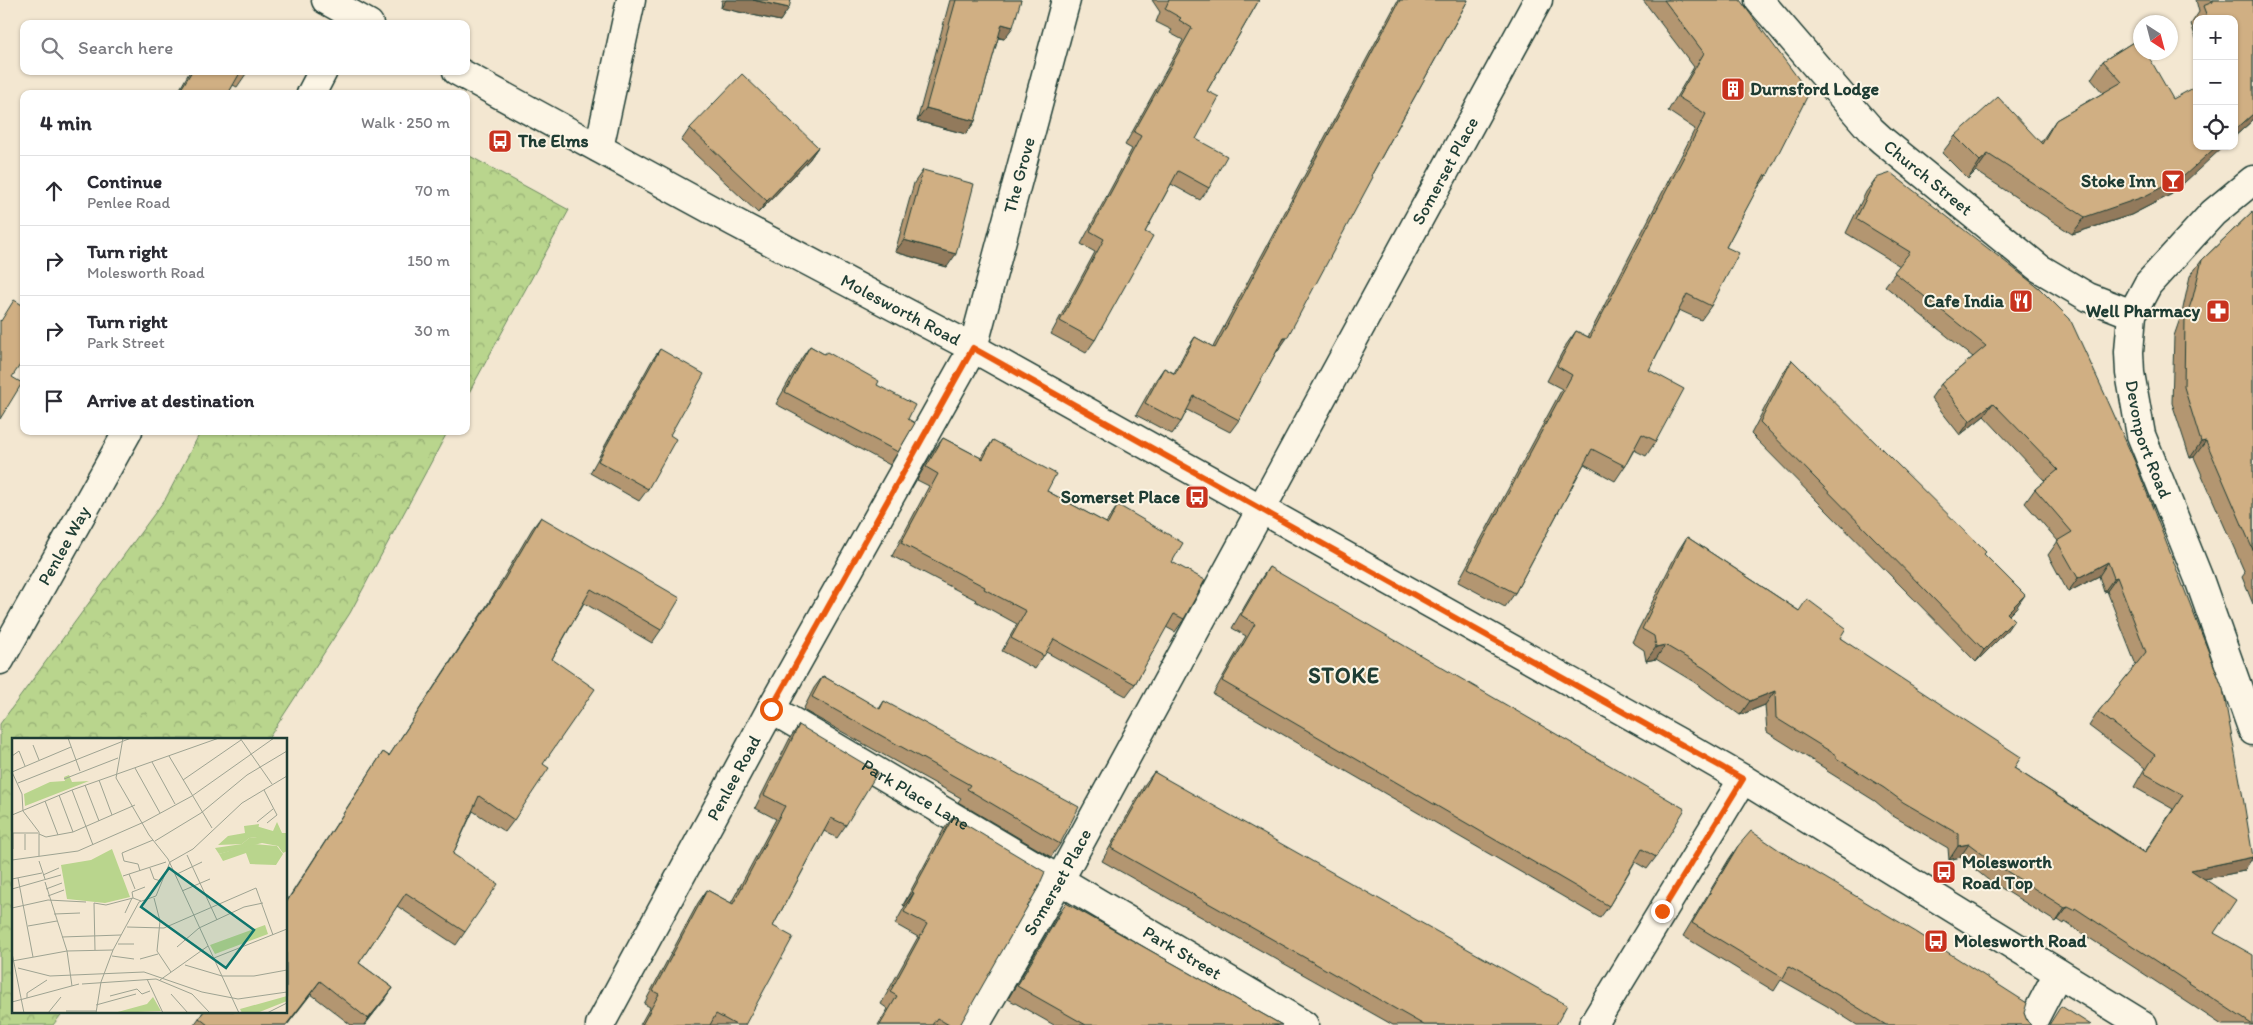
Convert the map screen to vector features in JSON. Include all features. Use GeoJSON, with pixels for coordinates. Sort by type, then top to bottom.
{"type":"FeatureCollection","features":[{"type":"Feature","properties":{"kind":"street"},"geometry":{"type":"LineString","coordinates":[[326,0],[356,20]]}},
{"type":"Feature","properties":{"kind":"street"},"geometry":{"type":"LineString","coordinates":[[599,148],[631,0]]}},
{"type":"Feature","properties":{"kind":"street","name":"The Grove"},"geometry":{"type":"LineString","coordinates":[[973,348],[1066,0]]}},
{"type":"Feature","properties":{"kind":"street","name":"Somerset Place"},"geometry":{"type":"LineString","coordinates":[[975,1025],[1060,879],[1538,0]]}},
{"type":"Feature","properties":{"kind":"street","name":"Church Street"},"geometry":{"type":"LineString","coordinates":[[1759,0],[1883,142],[2038,268],[2088,297],[2132,314]]}},
{"type":"Feature","properties":{"kind":"street"},"geometry":{"type":"LineString","coordinates":[[313,90],[321,75]]}},
{"type":"Feature","properties":{"kind":"street","name":"Molesworth Road"},"geometry":{"type":"LineString","coordinates":[[464,75],[734,222],[973,348],[1743,779],[2143,1025]]}},
{"type":"Feature","properties":{"kind":"street","name":"Devonport Road"},"geometry":{"type":"LineString","coordinates":[[2253,180],[2214,213],[2148,284],[2132,314],[2128,352],[2141,435],[2199,580],[2246,688],[2253,731]]}},
{"type":"Feature","properties":{"kind":"street","name":"Penlee Road"},"geometry":{"type":"LineString","coordinates":[[600,1025],[771,709],[973,348]]}},
{"type":"Feature","properties":{"kind":"street","name":"Penlee Way"},"geometry":{"type":"LineString","coordinates":[[0,660],[126,435]]}},
{"type":"Feature","properties":{"kind":"street","name":"Park Place Lane"},"geometry":{"type":"LineString","coordinates":[[771,709],[1060,879]]}},
{"type":"Feature","properties":{"kind":"street"},"geometry":{"type":"LineString","coordinates":[[1593,1025],[1743,779]]}},
{"type":"Feature","properties":{"kind":"street","name":"Park Street"},"geometry":{"type":"LineString","coordinates":[[1060,879],[1304,1025]]}},
{"type":"Feature","properties":{"kind":"street"},"geometry":{"type":"LineString","coordinates":[[2031,1025],[2058,973]]}},
{"type":"Feature","properties":{"kind":"green space"},"geometry":{"type":"Polygon","coordinates":[[[470,156],[569,210],[470,391],[470,156]]]}},
{"type":"Feature","properties":{"kind":"green space"},"geometry":{"type":"Polygon","coordinates":[[[199,435],[446,435],[350,613],[269,738],[12,738],[12,1012],[63,1012],[53,1025],[0,1025],[0,724],[166,498],[199,435]]]}},
{"type":"Feature","properties":{"kind":"building"},"geometry":{"type":"Polygon","coordinates":[[[753,0],[791,0],[789,8],[753,0]]]}},
{"type":"Feature","properties":{"kind":"building"},"geometry":{"type":"Polygon","coordinates":[[[956,0],[1021,0],[1013,27],[1002,24],[975,121],[926,108],[956,0]]]}},
{"type":"Feature","properties":{"kind":"building"},"geometry":{"type":"Polygon","coordinates":[[[1169,0],[1259,0],[1207,91],[1219,97],[1196,139],[1227,156],[1209,188],[1178,171],[1145,232],[1153,236],[1095,340],[1060,321],[1104,239],[1090,231],[1141,136],[1134,132],[1192,28],[1179,20],[1181,18],[1165,9],[1169,0]]]}},
{"type":"Feature","properties":{"kind":"building"},"geometry":{"type":"Polygon","coordinates":[[[1400,0],[1468,0],[1371,176],[1373,177],[1287,338],[1284,338],[1239,420],[1194,396],[1181,422],[1145,403],[1164,368],[1175,374],[1195,337],[1215,348],[1400,0]]]}},
{"type":"Feature","properties":{"kind":"building"},"geometry":{"type":"Polygon","coordinates":[[[1664,0],[1740,0],[1809,93],[1767,176],[1765,174],[1726,247],[1739,253],[1711,306],[1687,294],[1649,370],[1684,389],[1656,441],[1642,434],[1625,466],[1592,449],[1515,593],[1468,568],[1572,375],[1557,366],[1576,331],[1590,338],[1706,114],[1678,97],[1704,53],[1664,0]]]}},
{"type":"Feature","properties":{"kind":"building"},"geometry":{"type":"Polygon","coordinates":[[[2213,0],[2253,0],[2253,114],[2238,127],[2238,15],[2206,15],[2203,6],[2213,2],[2213,0]]]}},
{"type":"Feature","properties":{"kind":"building"},"geometry":{"type":"Polygon","coordinates":[[[2133,42],[2133,60],[2151,60],[2173,99],[2193,88],[2193,150],[2213,150],[2184,176],[2143,197],[2085,217],[1988,154],[1980,161],[1955,136],[1998,97],[2042,144],[2056,120],[2122,82],[2103,61],[2133,42]]]}},
{"type":"Feature","properties":{"kind":"building"},"geometry":{"type":"Polygon","coordinates":[[[742,74],[818,147],[767,201],[690,128],[742,74]]]}},
{"type":"Feature","properties":{"kind":"building"},"geometry":{"type":"Polygon","coordinates":[[[190,75],[239,75],[230,90],[180,90],[190,75]]]}},
{"type":"Feature","properties":{"kind":"building"},"geometry":{"type":"Polygon","coordinates":[[[923,170],[974,184],[956,254],[904,240],[923,170]]]}},
{"type":"Feature","properties":{"kind":"building"},"geometry":{"type":"Polygon","coordinates":[[[1891,173],[2039,288],[2070,319],[2135,462],[2223,689],[2253,857],[2191,870],[2236,900],[2214,933],[2253,955],[2253,1025],[2075,908],[2074,910],[2068,907],[2065,908],[1997,865],[1969,844],[1958,846],[1958,834],[1903,802],[1836,758],[1836,755],[1776,718],[1775,691],[1750,701],[1704,668],[1665,645],[1656,647],[1654,636],[1642,629],[1687,537],[1799,611],[1807,599],[1846,628],[1840,638],[2021,757],[2014,768],[2145,853],[2183,795],[2144,773],[2155,755],[2098,712],[2146,652],[2117,577],[2114,578],[2108,562],[2078,578],[2057,541],[2072,532],[2035,489],[2058,470],[1993,403],[1970,421],[1941,384],[1986,346],[1894,272],[1910,252],[1856,219],[1876,178],[1891,173]]]}},
{"type":"Feature","properties":{"kind":"building"},"geometry":{"type":"Polygon","coordinates":[[[2253,211],[2253,550],[2206,441],[2201,442],[2184,387],[2185,320],[2202,260],[2253,211]]]}},
{"type":"Feature","properties":{"kind":"building"},"geometry":{"type":"Polygon","coordinates":[[[14,300],[20,304],[20,365],[12,377],[20,382],[20,386],[0,419],[0,320],[14,300]]]}},
{"type":"Feature","properties":{"kind":"building"},"geometry":{"type":"Polygon","coordinates":[[[810,346],[824,354],[827,352],[879,381],[877,385],[915,405],[908,419],[915,423],[898,452],[785,392],[810,346]]]}},
{"type":"Feature","properties":{"kind":"building"},"geometry":{"type":"Polygon","coordinates":[[[660,349],[704,374],[670,435],[676,439],[648,489],[598,461],[660,349]]]}},
{"type":"Feature","properties":{"kind":"building"},"geometry":{"type":"Polygon","coordinates":[[[1792,360],[1986,552],[1984,554],[2025,595],[2007,613],[2014,620],[1984,650],[1760,422],[1792,360]]]}},
{"type":"Feature","properties":{"kind":"building"},"geometry":{"type":"Polygon","coordinates":[[[943,438],[983,459],[993,440],[1056,474],[1047,491],[1108,524],[1118,505],[1183,543],[1172,562],[1205,580],[1184,619],[1174,614],[1135,684],[1054,639],[1044,656],[1011,638],[1026,611],[901,543],[938,474],[926,467],[943,438]]]}},
{"type":"Feature","properties":{"kind":"building"},"geometry":{"type":"Polygon","coordinates":[[[541,517],[680,598],[661,630],[591,589],[552,659],[595,689],[543,764],[549,768],[514,820],[479,796],[453,854],[498,884],[465,932],[406,893],[359,963],[393,988],[368,1019],[320,981],[286,1025],[208,1025],[199,1018],[203,1012],[288,1012],[288,900],[383,752],[389,756],[500,587],[541,517]]]}},
{"type":"Feature","properties":{"kind":"building"},"geometry":{"type":"Polygon","coordinates":[[[1269,567],[1685,809],[1656,857],[1642,849],[1609,906],[1222,681],[1255,624],[1241,615],[1269,567]]]}},
{"type":"Feature","properties":{"kind":"building"},"geometry":{"type":"Polygon","coordinates":[[[823,676],[880,709],[884,701],[1079,807],[1060,844],[967,789],[970,785],[812,697],[823,676]]]}},
{"type":"Feature","properties":{"kind":"building"},"geometry":{"type":"Polygon","coordinates":[[[799,725],[878,772],[846,825],[831,818],[773,926],[793,937],[745,1025],[736,1025],[716,1014],[710,1025],[642,1025],[659,994],[653,991],[707,890],[733,904],[785,806],[764,795],[799,725]]]}},
{"type":"Feature","properties":{"kind":"building"},"geometry":{"type":"Polygon","coordinates":[[[1154,772],[1567,1005],[1556,1025],[1424,1025],[1111,848],[1154,772]]]}},
{"type":"Feature","properties":{"kind":"building"},"geometry":{"type":"Polygon","coordinates":[[[953,817],[1045,872],[1038,888],[960,1025],[949,1025],[937,1018],[932,1025],[880,1025],[897,996],[890,992],[927,924],[904,912],[914,893],[912,892],[953,817]]]}},
{"type":"Feature","properties":{"kind":"building"},"geometry":{"type":"Polygon","coordinates":[[[1751,831],[1785,854],[1916,932],[2027,1003],[2024,1013],[2031,1025],[1886,1025],[1789,967],[1783,978],[1692,923],[1738,846],[1751,831]]]}},
{"type":"Feature","properties":{"kind":"building"},"geometry":{"type":"Polygon","coordinates":[[[1066,903],[1282,1025],[1086,1025],[1017,986],[1066,903]]]}},
{"type":"Feature","properties":{"kind":"building"},"geometry":{"type":"Polygon","coordinates":[[[2061,1006],[2091,1025],[2049,1025],[2061,1006]]]}},
{"type":"Feature","properties":{"kind":"place","name":"Durnsford Lodge"},"geometry":{"type":"Point","coordinates":[1733,89]}},
{"type":"Feature","properties":{"kind":"place","name":"The Elms"},"geometry":{"type":"Point","coordinates":[500,141]}},
{"type":"Feature","properties":{"kind":"place","name":"Stoke Inn"},"geometry":{"type":"Point","coordinates":[2173,181]}},
{"type":"Feature","properties":{"kind":"place","name":"Cafe India"},"geometry":{"type":"Point","coordinates":[2021,301]}},
{"type":"Feature","properties":{"kind":"place","name":"Well Pharmacy"},"geometry":{"type":"Point","coordinates":[2218,311]}},
{"type":"Feature","properties":{"kind":"place","name":"Somerset Place"},"geometry":{"type":"Point","coordinates":[1197,497]}},
{"type":"Feature","properties":{"kind":"place","name":"Molesworth Road Top"},"geometry":{"type":"Point","coordinates":[1944,872]}},
{"type":"Feature","properties":{"kind":"place","name":"Molesworth Road"},"geometry":{"type":"Point","coordinates":[1936,941]}},
{"type":"Feature","properties":{"kind":"district","name":"STOKE"},"geometry":{"type":"Point","coordinates":[1344,675]}},
{"type":"Feature","properties":{"kind":"route"},"geometry":{"type":"LineString","coordinates":[[771,709],[973,348],[1377,572],[1743,779],[1662,911]]}}]}
